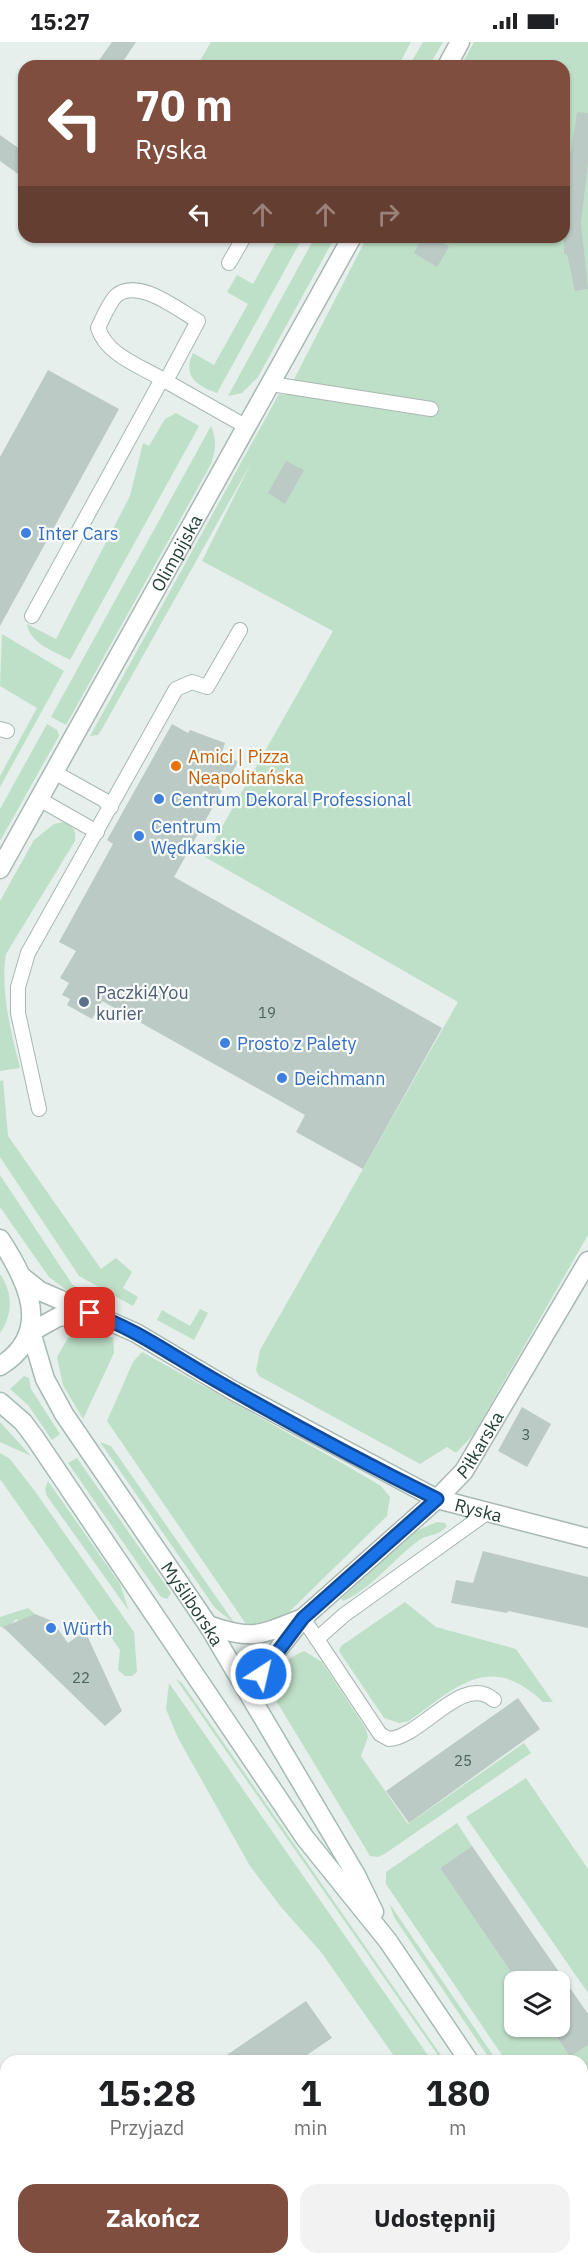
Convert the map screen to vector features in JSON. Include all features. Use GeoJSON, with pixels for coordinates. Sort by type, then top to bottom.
{"type":"FeatureCollection","features":[{"type":"Feature","properties":{"kind":"street"},"geometry":{"type":"LineString","coordinates":[[450,60],[460,42]]}},
{"type":"Feature","properties":{"kind":"street","name":"Olimpijska"},"geometry":{"type":"LineString","coordinates":[[0,869],[349,243]]}},
{"type":"Feature","properties":{"kind":"street"},"geometry":{"type":"LineString","coordinates":[[0,1239],[21,1276]]}},
{"type":"Feature","properties":{"kind":"street","name":"Piłkarska"},"geometry":{"type":"LineString","coordinates":[[251,1697],[264,1667],[303,1618],[437,1499],[464,1472],[588,1261]]}},
{"type":"Feature","properties":{"kind":"street","name":"Ryska"},"geometry":{"type":"LineString","coordinates":[[21,1276],[40,1291],[136,1333],[232,1390],[437,1499],[588,1538]]}},
{"type":"Feature","properties":{"kind":"street","name":"Myśliborska"},"geometry":{"type":"LineString","coordinates":[[21,1276],[30,1295],[30,1332],[45,1379],[64,1414],[208,1625],[356,1875],[388,1941]]}},
{"type":"Feature","properties":{"kind":"street","name":"Ryska"},"geometry":{"type":"LineString","coordinates":[[30,1332],[58,1317],[90,1313]]}},
{"type":"Feature","properties":{"kind":"street"},"geometry":{"type":"LineString","coordinates":[[0,1366],[19,1348],[30,1332]]}},
{"type":"Feature","properties":{"kind":"street","name":"Myśliborska"},"geometry":{"type":"LineString","coordinates":[[0,1402],[23,1422],[35,1438],[306,1838],[388,1941],[465,2055]]}},
{"type":"Feature","properties":{"kind":"street","name":"Piłkarska"},"geometry":{"type":"LineString","coordinates":[[208,1625],[231,1633],[259,1636],[303,1618]]}},
{"type":"Feature","properties":{"kind":"lane"},"geometry":{"type":"LineString","coordinates":[[229,263],[240,243]]}},
{"type":"Feature","properties":{"kind":"lane"},"geometry":{"type":"LineString","coordinates":[[32,616],[164,380],[198,321],[144,292],[129,289],[116,296],[98,328],[101,339],[110,349],[164,380],[247,427]]}},
{"type":"Feature","properties":{"kind":"lane"},"geometry":{"type":"LineString","coordinates":[[271,384],[431,409]]}},
{"type":"Feature","properties":{"kind":"lane"},"geometry":{"type":"LineString","coordinates":[[39,1109],[18,1013],[18,987],[28,953],[42,924],[97,832],[176,689],[192,682],[207,687],[240,630]]}},
{"type":"Feature","properties":{"kind":"lane"},"geometry":{"type":"LineString","coordinates":[[54,772],[104,800],[111,807]]}},
{"type":"Feature","properties":{"kind":"lane"},"geometry":{"type":"LineString","coordinates":[[39,799],[97,832]]}},
{"type":"Feature","properties":{"kind":"lane"},"geometry":{"type":"LineString","coordinates":[[317,1639],[344,1615],[488,1512]]}},
{"type":"Feature","properties":{"kind":"lane"},"geometry":{"type":"LineString","coordinates":[[303,1618],[380,1734],[389,1739],[404,1735],[466,1694],[482,1693],[494,1700]]}},
{"type":"Feature","properties":{"kind":"green space"},"geometry":{"type":"Polygon","coordinates":[[[211,42],[411,42],[401,60],[200,60],[211,42]]]}},
{"type":"Feature","properties":{"kind":"green space"},"geometry":{"type":"Polygon","coordinates":[[[423,42],[443,42],[432,60],[412,60],[423,42]]]}},
{"type":"Feature","properties":{"kind":"green space"},"geometry":{"type":"Polygon","coordinates":[[[474,42],[588,42],[588,1235],[473,1435],[456,1453],[447,1447],[420,1464],[259,1376],[256,1370],[260,1350],[458,1002],[205,857],[333,631],[202,561],[251,463],[102,729],[98,735],[90,736],[279,394],[286,395],[364,243],[570,243],[570,60],[464,60],[474,42]]]}},
{"type":"Feature","properties":{"kind":"green space"},"geometry":{"type":"Polygon","coordinates":[[[276,243],[300,243],[217,393],[203,387],[193,379],[189,368],[190,361],[193,353],[214,365],[248,304],[227,292],[237,275],[253,284],[276,243]]]}},
{"type":"Feature","properties":{"kind":"green space"},"geometry":{"type":"Polygon","coordinates":[[[312,243],[332,243],[258,377],[242,393],[228,396],[312,243]]]}},
{"type":"Feature","properties":{"kind":"green space"},"geometry":{"type":"Polygon","coordinates":[[[176,413],[199,426],[70,660],[38,642],[29,631],[27,624],[56,639],[130,496],[143,443],[149,446],[165,419],[176,413]]]}},
{"type":"Feature","properties":{"kind":"green space"},"geometry":{"type":"Polygon","coordinates":[[[211,426],[215,445],[211,464],[66,725],[51,717],[211,426]]]}},
{"type":"Feature","properties":{"kind":"green space"},"geometry":{"type":"Polygon","coordinates":[[[2,634],[64,671],[0,787],[0,776],[37,708],[0,686],[2,634]]]}},
{"type":"Feature","properties":{"kind":"green space"},"geometry":{"type":"Polygon","coordinates":[[[47,724],[57,730],[59,736],[0,841],[0,809],[47,724]]]}},
{"type":"Feature","properties":{"kind":"green space"},"geometry":{"type":"Polygon","coordinates":[[[63,822],[74,829],[75,841],[6,954],[5,997],[20,1068],[0,1071],[0,901],[34,840],[54,824],[63,822]]]}},
{"type":"Feature","properties":{"kind":"green space"},"geometry":{"type":"Polygon","coordinates":[[[3,1080],[8,1136],[101,1269],[116,1258],[132,1272],[123,1288],[138,1297],[133,1306],[79,1276],[0,1157],[0,1081],[3,1080]]]}},
{"type":"Feature","properties":{"kind":"green space"},"geometry":{"type":"Polygon","coordinates":[[[0,1175],[72,1284],[105,1303],[69,1292],[49,1277],[0,1207],[0,1175]]]}},
{"type":"Feature","properties":{"kind":"green space"},"geometry":{"type":"Polygon","coordinates":[[[0,1274],[7,1289],[10,1304],[0,1333],[0,1274]]]}},
{"type":"Feature","properties":{"kind":"green space"},"geometry":{"type":"Polygon","coordinates":[[[200,1309],[208,1313],[194,1340],[157,1320],[162,1310],[190,1326],[200,1309]]]}},
{"type":"Feature","properties":{"kind":"green space"},"geometry":{"type":"Polygon","coordinates":[[[87,1331],[113,1338],[114,1353],[83,1419],[63,1385],[57,1357],[68,1338],[87,1331]]]}},
{"type":"Feature","properties":{"kind":"green space"},"geometry":{"type":"Polygon","coordinates":[[[142,1352],[342,1463],[381,1486],[390,1497],[387,1516],[288,1613],[271,1622],[248,1627],[107,1421],[133,1362],[142,1352]]]}},
{"type":"Feature","properties":{"kind":"green space"},"geometry":{"type":"Polygon","coordinates":[[[24,1376],[29,1378],[31,1389],[60,1434],[52,1440],[28,1405],[10,1389],[24,1376]]]}},
{"type":"Feature","properties":{"kind":"green space"},"geometry":{"type":"Polygon","coordinates":[[[0,1422],[31,1456],[0,1442],[0,1422]]]}},
{"type":"Feature","properties":{"kind":"green space"},"geometry":{"type":"Polygon","coordinates":[[[100,1442],[111,1446],[235,1624],[215,1608],[100,1442]]]}},
{"type":"Feature","properties":{"kind":"green space"},"geometry":{"type":"Polygon","coordinates":[[[0,1453],[10,1459],[34,1490],[134,1632],[137,1672],[132,1676],[125,1676],[118,1670],[120,1650],[0,1479],[0,1453]]]}},
{"type":"Feature","properties":{"kind":"green space"},"geometry":{"type":"Polygon","coordinates":[[[77,1458],[171,1593],[167,1599],[161,1597],[68,1463],[77,1458]]]}},
{"type":"Feature","properties":{"kind":"green space"},"geometry":{"type":"Polygon","coordinates":[[[48,1481],[120,1584],[129,1611],[47,1496],[45,1489],[48,1481]]]}},
{"type":"Feature","properties":{"kind":"green space"},"geometry":{"type":"Polygon","coordinates":[[[437,1522],[445,1523],[447,1526],[441,1532],[418,1541],[364,1589],[343,1601],[341,1599],[411,1533],[437,1522]]]}},
{"type":"Feature","properties":{"kind":"green space"},"geometry":{"type":"Polygon","coordinates":[[[405,1602],[436,1627],[516,1649],[553,1702],[543,1702],[524,1687],[506,1679],[490,1677],[474,1680],[458,1687],[409,1721],[399,1723],[384,1718],[339,1651],[341,1646],[405,1602]]]}},
{"type":"Feature","properties":{"kind":"green space"},"geometry":{"type":"Polygon","coordinates":[[[28,1608],[35,1614],[19,1621],[16,1619],[6,1630],[0,1626],[0,1617],[28,1608]]]}},
{"type":"Feature","properties":{"kind":"green space"},"geometry":{"type":"Polygon","coordinates":[[[304,1651],[322,1662],[366,1729],[368,1737],[361,1756],[408,1824],[524,1743],[531,1753],[386,1853],[378,1857],[370,1856],[274,1697],[276,1675],[290,1659],[304,1651]]]}},
{"type":"Feature","properties":{"kind":"green space"},"geometry":{"type":"Polygon","coordinates":[[[176,1679],[182,1683],[441,2055],[438,2055],[176,1679]]]}},
{"type":"Feature","properties":{"kind":"green space"},"geometry":{"type":"Polygon","coordinates":[[[169,1683],[428,2055],[393,2055],[321,1952],[281,1907],[250,1866],[178,1738],[166,1709],[169,1683]]]}},
{"type":"Feature","properties":{"kind":"green space"},"geometry":{"type":"Polygon","coordinates":[[[526,1778],[588,1869],[588,1993],[466,1817],[526,1778]]]}},
{"type":"Feature","properties":{"kind":"green space"},"geometry":{"type":"Polygon","coordinates":[[[457,1823],[472,1846],[440,1868],[511,1971],[504,1971],[504,2037],[556,2037],[569,2055],[502,2055],[386,1884],[386,1872],[457,1823]]]}},
{"type":"Feature","properties":{"kind":"green space"},"geometry":{"type":"Polygon","coordinates":[[[389,1903],[493,2055],[487,2055],[394,1917],[389,1903]]]}},
{"type":"Feature","properties":{"kind":"green space"},"geometry":{"type":"Polygon","coordinates":[[[588,2045],[588,2055],[573,2055],[588,2045]]]}},
{"type":"Feature","properties":{"kind":"building"},"geometry":{"type":"Polygon","coordinates":[[[112,42],[136,42],[124,60],[99,60],[112,42]]]}},
{"type":"Feature","properties":{"kind":"building"},"geometry":{"type":"Polygon","coordinates":[[[577,112],[588,113],[588,163],[581,223],[588,289],[575,291],[567,254],[564,254],[564,243],[570,243],[570,156],[577,112]]]}},
{"type":"Feature","properties":{"kind":"building"},"geometry":{"type":"Polygon","coordinates":[[[0,135],[18,148],[18,174],[0,161],[0,135]]]}},
{"type":"Feature","properties":{"kind":"building"},"geometry":{"type":"Polygon","coordinates":[[[420,243],[443,243],[449,247],[437,267],[414,253],[420,243]]]}},
{"type":"Feature","properties":{"kind":"building","name":"Inter Cars"},"geometry":{"type":"Polygon","coordinates":[[[48,370],[119,409],[0,626],[0,457],[48,370]]]}},
{"type":"Feature","properties":{"kind":"building"},"geometry":{"type":"Polygon","coordinates":[[[286,461],[304,470],[285,504],[268,493],[286,461]]]}},
{"type":"Feature","properties":{"kind":"building"},"geometry":{"type":"Polygon","coordinates":[[[172,724],[188,733],[190,730],[225,743],[222,752],[238,762],[174,877],[442,1028],[363,1169],[296,1132],[305,1115],[102,1001],[92,1019],[67,1005],[70,999],[62,995],[69,983],[60,978],[76,951],[59,942],[113,844],[107,840],[172,724]]]}},
{"type":"Feature","properties":{"kind":"building"},"geometry":{"type":"Polygon","coordinates":[[[522,1407],[551,1424],[527,1467],[498,1451],[522,1407]]]}},
{"type":"Feature","properties":{"kind":"building"},"geometry":{"type":"Polygon","coordinates":[[[483,1551],[588,1577],[588,1628],[508,1611],[507,1613],[451,1603],[456,1580],[473,1583],[483,1551]]]}},
{"type":"Feature","properties":{"kind":"building"},"geometry":{"type":"Polygon","coordinates":[[[35,1614],[52,1621],[68,1643],[85,1631],[122,1711],[105,1726],[3,1627],[35,1614]]]}},
{"type":"Feature","properties":{"kind":"building"},"geometry":{"type":"Polygon","coordinates":[[[518,1698],[540,1729],[409,1823],[386,1791],[518,1698]]]}},
{"type":"Feature","properties":{"kind":"building"},"geometry":{"type":"Polygon","coordinates":[[[472,1846],[558,1971],[510,1971],[440,1868],[472,1846]]]}},
{"type":"Feature","properties":{"kind":"building"},"geometry":{"type":"Polygon","coordinates":[[[570,1988],[588,2014],[588,2045],[573,2055],[569,2055],[556,2037],[570,2037],[570,1988]]]}},
{"type":"Feature","properties":{"kind":"building"},"geometry":{"type":"Polygon","coordinates":[[[306,2001],[332,2038],[307,2055],[227,2055],[306,2001]]]}},
{"type":"Feature","properties":{"kind":"place","name":"Inter Cars"},"geometry":{"type":"Point","coordinates":[26,533]}},
{"type":"Feature","properties":{"kind":"place","name":"Amici | Pizza Neapolitańska"},"geometry":{"type":"Point","coordinates":[176,766]}},
{"type":"Feature","properties":{"kind":"place","name":"Centrum Dekoral Professional"},"geometry":{"type":"Point","coordinates":[159,799]}},
{"type":"Feature","properties":{"kind":"place","name":"Centrum Wędkarskie"},"geometry":{"type":"Point","coordinates":[139,836]}},
{"type":"Feature","properties":{"kind":"place","name":"Paczki4You kurier"},"geometry":{"type":"Point","coordinates":[84,1002]}},
{"type":"Feature","properties":{"kind":"place","name":"Prosto z Palety"},"geometry":{"type":"Point","coordinates":[225,1043]}},
{"type":"Feature","properties":{"kind":"place","name":"Deichmann"},"geometry":{"type":"Point","coordinates":[282,1078]}},
{"type":"Feature","properties":{"kind":"place","name":"Würth"},"geometry":{"type":"Point","coordinates":[51,1628]}},
{"type":"Feature","properties":{"kind":"route"},"geometry":{"type":"LineString","coordinates":[[90,1313],[136,1333],[208,1377],[393,1478],[437,1499],[303,1618],[264,1667],[261,1674]]}}]}
